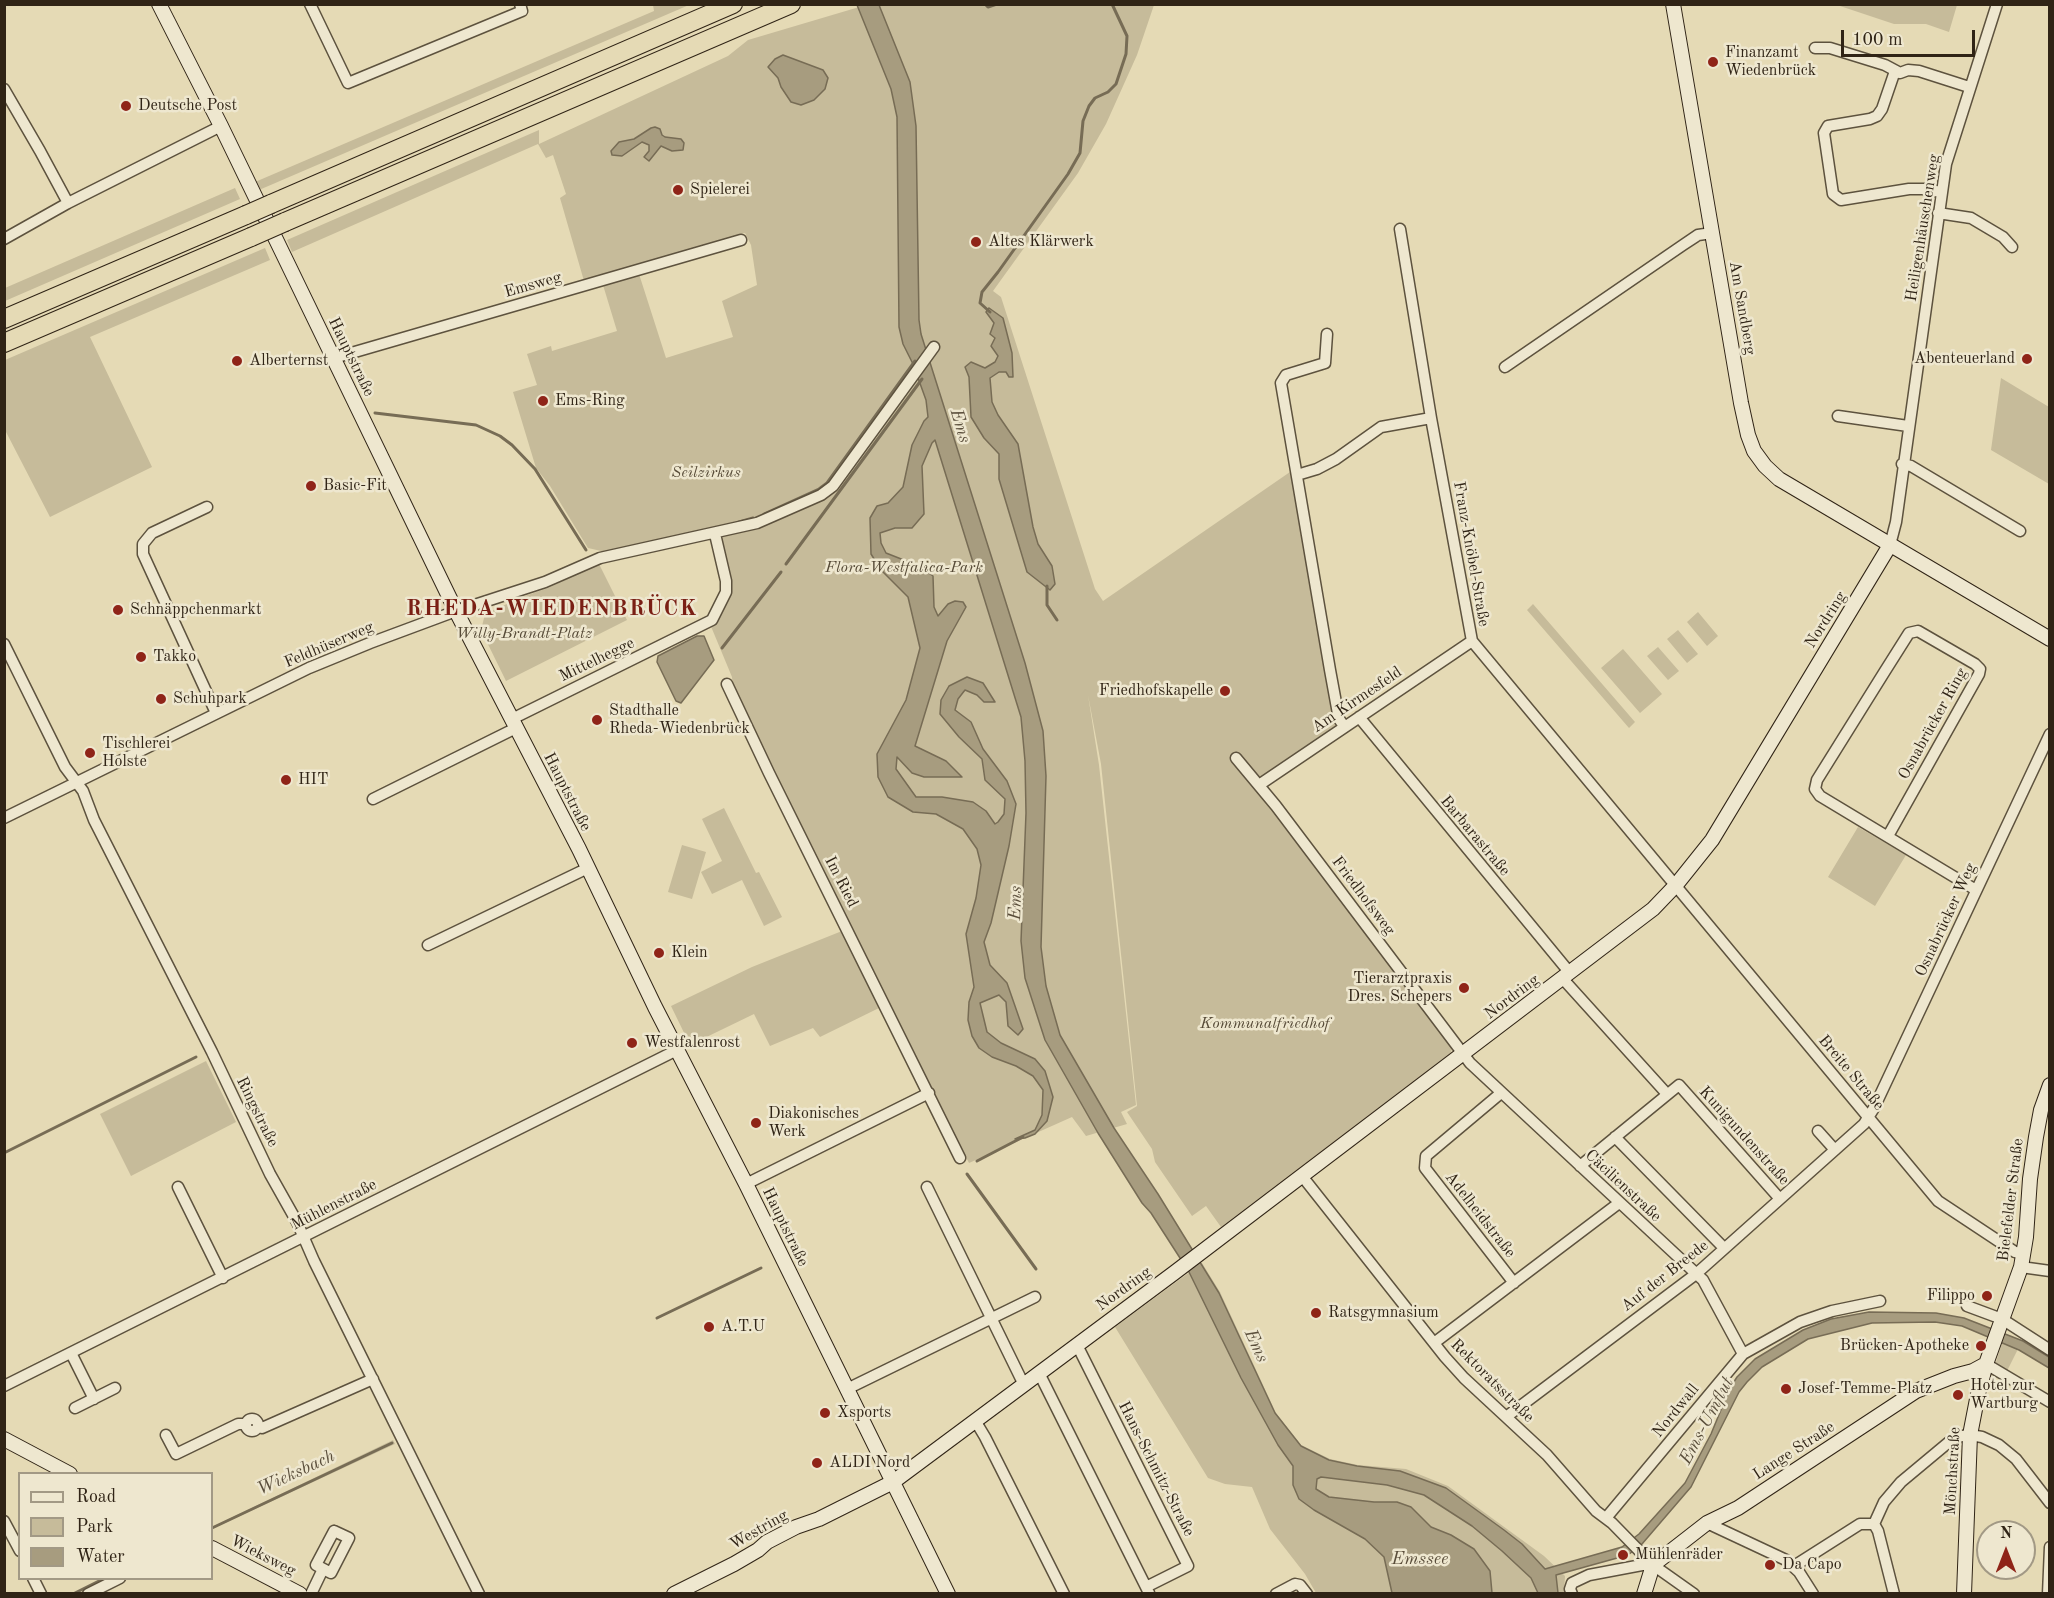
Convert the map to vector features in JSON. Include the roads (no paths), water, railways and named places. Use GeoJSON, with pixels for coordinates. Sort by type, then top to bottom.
{"type":"FeatureCollection","features":[{"type":"Feature","properties":{"kind":"highway"},"geometry":{"type":"LineString","coordinates":[[4,319],[733,4]]}},
{"type":"Feature","properties":{"kind":"highway"},"geometry":{"type":"LineString","coordinates":[[4,343],[791,4]]}},
{"type":"Feature","properties":{"kind":"street","name":"Hauptstraße"},"geometry":{"type":"LineString","coordinates":[[159,4],[221,126],[456,610],[588,868],[676,1050],[746,1184],[948,1593]]}},
{"type":"Feature","properties":{"kind":"street"},"geometry":{"type":"LineString","coordinates":[[310,4],[348,83],[521,8]]}},
{"type":"Feature","properties":{"kind":"street","name":"Am Sandberg"},"geometry":{"type":"LineString","coordinates":[[1673,4],[1741,403],[1754,451],[1779,479],[1890,545]]}},
{"type":"Feature","properties":{"kind":"street","name":"Heiligenhäuschenweg"},"geometry":{"type":"LineString","coordinates":[[1890,545],[1896,522],[1902,464],[1946,164],[1997,4]]}},
{"type":"Feature","properties":{"kind":"street"},"geometry":{"type":"LineString","coordinates":[[1815,48],[1830,48],[1885,65],[1900,73],[1908,70],[1919,71],[1969,87]]}},
{"type":"Feature","properties":{"kind":"street"},"geometry":{"type":"LineString","coordinates":[[1895,71],[1882,109],[1877,116],[1828,126],[1824,133],[1833,194],[1841,200],[1909,189],[1941,192]]}},
{"type":"Feature","properties":{"kind":"street"},"geometry":{"type":"LineString","coordinates":[[6,94],[68,203]]}},
{"type":"Feature","properties":{"kind":"street"},"geometry":{"type":"LineString","coordinates":[[4,239],[68,203],[221,126]]}},
{"type":"Feature","properties":{"kind":"street"},"geometry":{"type":"LineString","coordinates":[[1938,213],[1971,218],[2003,237],[2012,247]]}},
{"type":"Feature","properties":{"kind":"street","name":"Franz-Knöbel-Straße"},"geometry":{"type":"LineString","coordinates":[[1400,229],[1431,418],[1472,641],[1676,885]]}},
{"type":"Feature","properties":{"kind":"street"},"geometry":{"type":"LineString","coordinates":[[1505,367],[1683,245],[1698,236],[1712,233]]}},
{"type":"Feature","properties":{"kind":"street","name":"Emsweg"},"geometry":{"type":"LineString","coordinates":[[334,358],[741,240]]}},
{"type":"Feature","properties":{"kind":"street"},"geometry":{"type":"LineString","coordinates":[[1327,334],[1325,363],[1286,375],[1281,383],[1337,709],[1339,719],[1344,726]]}},
{"type":"Feature","properties":{"kind":"street"},"geometry":{"type":"LineString","coordinates":[[456,610],[545,582],[600,558],[757,523],[821,495],[832,486],[934,347]]}},
{"type":"Feature","properties":{"kind":"street"},"geometry":{"type":"LineString","coordinates":[[1838,416],[1908,426]]}},
{"type":"Feature","properties":{"kind":"street"},"geometry":{"type":"LineString","coordinates":[[1297,475],[1317,469],[1336,459],[1381,426],[1431,418]]}},
{"type":"Feature","properties":{"kind":"street"},"geometry":{"type":"LineString","coordinates":[[1902,464],[1911,466],[2020,531]]}},
{"type":"Feature","properties":{"kind":"street"},"geometry":{"type":"LineString","coordinates":[[207,507],[152,533],[143,544],[143,554],[216,713]]}},
{"type":"Feature","properties":{"kind":"street","name":"Mittelhegge"},"geometry":{"type":"LineString","coordinates":[[373,799],[712,620],[726,592],[726,581],[715,534]]}},
{"type":"Feature","properties":{"kind":"street"},"geometry":{"type":"LineString","coordinates":[[1890,545],[2049,639]]}},
{"type":"Feature","properties":{"kind":"street","name":"Nordring"},"geometry":{"type":"LineString","coordinates":[[892,1482],[976,1422],[1638,922],[1676,885],[1712,840],[1890,545]]}},
{"type":"Feature","properties":{"kind":"street","name":"Feldhüserweg"},"geometry":{"type":"LineString","coordinates":[[4,818],[320,664],[370,642],[456,610]]}},
{"type":"Feature","properties":{"kind":"street","name":"Osnabrücker Ring"},"geometry":{"type":"LineString","coordinates":[[1888,836],[1980,669],[1918,631],[1910,633],[1811,788],[1820,796],[1976,890]]}},
{"type":"Feature","properties":{"kind":"street","name":"Am Kirmesfeld"},"geometry":{"type":"LineString","coordinates":[[1259,785],[1472,641]]}},
{"type":"Feature","properties":{"kind":"street","name":"Ringstraße"},"geometry":{"type":"LineString","coordinates":[[4,644],[65,767],[77,783],[212,1052],[270,1174],[304,1237],[479,1593]]}},
{"type":"Feature","properties":{"kind":"street","name":"Im Ried"},"geometry":{"type":"LineString","coordinates":[[727,684],[960,1158]]}},
{"type":"Feature","properties":{"kind":"street","name":"Barbarastraße"},"geometry":{"type":"LineString","coordinates":[[1359,717],[1566,976]]}},
{"type":"Feature","properties":{"kind":"street","name":"Osnabrücker Weg"},"geometry":{"type":"LineString","coordinates":[[1868,1118],[2049,734]]}},
{"type":"Feature","properties":{"kind":"street","name":"Friedhofsweg"},"geometry":{"type":"LineString","coordinates":[[1236,758],[1259,785],[1463,1054]]}},
{"type":"Feature","properties":{"kind":"street"},"geometry":{"type":"LineString","coordinates":[[428,945],[588,868]]}},
{"type":"Feature","properties":{"kind":"street","name":"Breite Straße"},"geometry":{"type":"LineString","coordinates":[[1676,885],[1938,1201],[2015,1252],[2022,1261],[2049,1271]]}},
{"type":"Feature","properties":{"kind":"street"},"geometry":{"type":"LineString","coordinates":[[1566,976],[1667,1094],[1580,1166]]}},
{"type":"Feature","properties":{"kind":"street","name":"Mühlenstraße"},"geometry":{"type":"LineString","coordinates":[[4,1386],[676,1050]]}},
{"type":"Feature","properties":{"kind":"street","name":"Cäcilienstraße"},"geometry":{"type":"LineString","coordinates":[[1463,1054],[1703,1280],[1743,1354]]}},
{"type":"Feature","properties":{"kind":"street","name":"Kunigundenstraße"},"geometry":{"type":"LineString","coordinates":[[1667,1094],[1678,1085],[1780,1199]]}},
{"type":"Feature","properties":{"kind":"street","name":"Bielefelder Straße"},"geometry":{"type":"LineString","coordinates":[[2001,1322],[2022,1261],[2036,1137],[2049,1085]]}},
{"type":"Feature","properties":{"kind":"street","name":"Adelheidstraße"},"geometry":{"type":"LineString","coordinates":[[1502,1093],[1425,1156],[1425,1168],[1514,1283]]}},
{"type":"Feature","properties":{"kind":"street"},"geometry":{"type":"LineString","coordinates":[[746,1184],[929,1094]]}},
{"type":"Feature","properties":{"kind":"street","name":"Auf der Breede"},"geometry":{"type":"LineString","coordinates":[[1506,1417],[1696,1274],[1868,1118]]}},
{"type":"Feature","properties":{"kind":"street"},"geometry":{"type":"LineString","coordinates":[[1818,1131],[1835,1150]]}},
{"type":"Feature","properties":{"kind":"street"},"geometry":{"type":"LineString","coordinates":[[1615,1137],[1724,1248]]}},
{"type":"Feature","properties":{"kind":"street","name":"Rektoratsstraße"},"geometry":{"type":"LineString","coordinates":[[1302,1176],[1464,1378],[1547,1455],[1596,1511],[1653,1565],[1689,1592]]}},
{"type":"Feature","properties":{"kind":"street"},"geometry":{"type":"LineString","coordinates":[[178,1187],[223,1278]]}},
{"type":"Feature","properties":{"kind":"street"},"geometry":{"type":"LineString","coordinates":[[927,1187],[1024,1385]]}},
{"type":"Feature","properties":{"kind":"street"},"geometry":{"type":"LineString","coordinates":[[1434,1343],[1619,1203]]}},
{"type":"Feature","properties":{"kind":"street"},"geometry":{"type":"LineString","coordinates":[[848,1389],[1035,1297]]}},
{"type":"Feature","properties":{"kind":"street","name":"Nordwall"},"geometry":{"type":"LineString","coordinates":[[1606,1518],[1743,1354],[1800,1322],[1832,1311],[1880,1301]]}},
{"type":"Feature","properties":{"kind":"street"},"geometry":{"type":"LineString","coordinates":[[1967,1306],[2001,1322],[2049,1350]]}},
{"type":"Feature","properties":{"kind":"street","name":"Mönchstraße"},"geometry":{"type":"LineString","coordinates":[[1964,1593],[1970,1435],[1986,1364],[2001,1322]]}},
{"type":"Feature","properties":{"kind":"street","name":"Hans-Schmitz-Straße"},"geometry":{"type":"LineString","coordinates":[[1077,1345],[1188,1566],[1148,1590]]}},
{"type":"Feature","properties":{"kind":"street"},"geometry":{"type":"LineString","coordinates":[[71,1353],[94,1399]]}},
{"type":"Feature","properties":{"kind":"street"},"geometry":{"type":"LineString","coordinates":[[1986,1364],[2049,1402]]}},
{"type":"Feature","properties":{"kind":"street","name":"Lange Straße"},"geometry":{"type":"LineString","coordinates":[[1653,1565],[1707,1523],[1738,1508],[1916,1391],[1973,1371],[1986,1364]]}},
{"type":"Feature","properties":{"kind":"street"},"geometry":{"type":"LineString","coordinates":[[1039,1373],[1148,1590]]}},
{"type":"Feature","properties":{"kind":"street"},"geometry":{"type":"LineString","coordinates":[[166,1435],[176,1454],[238,1424],[246,1424],[249,1431],[255,1431],[258,1427],[262,1428],[373,1379]]}},
{"type":"Feature","properties":{"kind":"street"},"geometry":{"type":"LineString","coordinates":[[75,1408],[115,1388]]}},
{"type":"Feature","properties":{"kind":"street"},"geometry":{"type":"LineString","coordinates":[[976,1422],[1064,1593]]}},
{"type":"Feature","properties":{"kind":"street"},"geometry":{"type":"LineString","coordinates":[[1874,1524],[1884,1502],[1901,1482],[1955,1437],[1970,1435],[1999,1444],[2016,1459],[2049,1503]]}},
{"type":"Feature","properties":{"kind":"street"},"geometry":{"type":"LineString","coordinates":[[4,1439],[68,1472]]}},
{"type":"Feature","properties":{"kind":"street","name":"Westring"},"geometry":{"type":"LineString","coordinates":[[674,1593],[734,1564],[788,1531],[819,1519],[892,1482]]}},
{"type":"Feature","properties":{"kind":"street"},"geometry":{"type":"LineString","coordinates":[[4,1521],[18,1547]]}},
{"type":"Feature","properties":{"kind":"street"},"geometry":{"type":"LineString","coordinates":[[1707,1523],[1767,1550],[1794,1566],[1814,1593]]}},
{"type":"Feature","properties":{"kind":"street"},"geometry":{"type":"LineString","coordinates":[[1794,1566],[1860,1524],[1874,1524]]}},
{"type":"Feature","properties":{"kind":"street"},"geometry":{"type":"LineString","coordinates":[[1874,1524],[1878,1531],[1894,1593]]}},
{"type":"Feature","properties":{"kind":"street"},"geometry":{"type":"LineString","coordinates":[[2048,1593],[2049,1547]]}},
{"type":"Feature","properties":{"kind":"street","name":"Wieksweg"},"geometry":{"type":"LineString","coordinates":[[213,1549],[300,1593]]}},
{"type":"Feature","properties":{"kind":"street"},"geometry":{"type":"LineString","coordinates":[[1572,1593],[1570,1588],[1572,1583],[1589,1575],[1642,1564],[1653,1565],[1644,1593]]}},
{"type":"Feature","properties":{"kind":"street"},"geometry":{"type":"LineString","coordinates":[[311,1593],[323,1569]]}},
{"type":"Feature","properties":{"kind":"street"},"geometry":{"type":"LineString","coordinates":[[88,1593],[116,1580]]}},
{"type":"Feature","properties":{"kind":"street"},"geometry":{"type":"LineString","coordinates":[[1577,1581],[1581,1588],[1579,1593]]}},
{"type":"Feature","properties":{"kind":"street"},"geometry":{"type":"LineString","coordinates":[[1276,1593],[1300,1584],[1307,1593]]}},
{"type":"Feature","properties":{"kind":"water","name":"Emssee"},"geometry":{"type":"Polygon","coordinates":[[[857,5],[879,5],[910,82],[916,126],[921,334],[1025,663],[1043,731],[1046,776],[1041,947],[1046,986],[1060,1035],[1114,1128],[1219,1293],[1275,1413],[1301,1446],[1329,1460],[1400,1471],[1446,1488],[1522,1544],[1545,1569],[1622,1547],[1639,1534],[1685,1483],[1737,1377],[1755,1359],[1803,1330],[1831,1319],[1869,1312],[1936,1313],[1964,1318],[2023,1341],[2049,1357],[2049,1368],[2019,1350],[1962,1326],[1935,1322],[1872,1323],[1808,1339],[1762,1367],[1747,1382],[1739,1392],[1691,1487],[1642,1544],[1628,1555],[1556,1575],[1558,1593],[1538,1593],[1531,1578],[1502,1551],[1472,1526],[1424,1495],[1387,1485],[1321,1477],[1317,1479],[1316,1489],[1329,1497],[1397,1502],[1411,1507],[1431,1527],[1451,1535],[1474,1549],[1490,1571],[1492,1593],[1392,1593],[1384,1557],[1365,1539],[1299,1499],[1293,1485],[1293,1466],[1278,1445],[1241,1378],[1189,1272],[1098,1133],[1045,1040],[1025,978],[1021,941],[1026,813],[1021,717],[935,440],[922,466],[924,514],[912,528],[895,528],[880,533],[881,543],[886,553],[919,566],[933,576],[934,607],[938,616],[948,604],[955,601],[963,602],[966,607],[947,641],[915,746],[946,761],[962,777],[924,777],[912,773],[897,757],[896,769],[916,797],[942,797],[973,802],[986,811],[995,824],[998,822],[1004,814],[1005,799],[985,780],[982,759],[959,737],[940,714],[941,700],[949,686],[967,677],[983,683],[995,702],[984,702],[977,695],[965,690],[958,699],[955,710],[971,722],[983,749],[1007,781],[1016,804],[1009,846],[991,923],[984,942],[990,965],[1007,983],[1023,1029],[1018,1035],[1008,1026],[1006,1002],[999,995],[980,1003],[987,1032],[1001,1043],[1035,1059],[1045,1071],[1053,1097],[1047,1121],[1035,1134],[1015,1139],[1035,1130],[1042,1115],[1043,1090],[1033,1076],[1016,1066],[992,1057],[979,1048],[972,1036],[968,1020],[969,1002],[974,987],[966,934],[976,898],[981,865],[977,849],[963,829],[936,814],[913,812],[888,797],[878,777],[877,754],[906,700],[920,648],[908,597],[881,570],[871,554],[870,518],[877,506],[888,503],[903,487],[912,445],[928,417],[926,400],[903,344],[899,327],[897,117],[891,89],[857,5]]]}},
{"type":"Feature","properties":{"kind":"water"},"geometry":{"type":"Polygon","coordinates":[[[783,55],[823,70],[828,78],[825,89],[814,100],[801,105],[791,102],[778,78],[768,67],[775,59],[783,55]]]}},
{"type":"Feature","properties":{"kind":"water"},"geometry":{"type":"Polygon","coordinates":[[[655,127],[660,129],[665,137],[681,139],[684,143],[683,150],[672,151],[661,146],[649,161],[644,157],[649,151],[649,145],[642,142],[622,156],[612,155],[611,151],[619,142],[634,139],[655,127]]]}},
{"type":"Feature","properties":{"kind":"water"},"geometry":{"type":"Polygon","coordinates":[[[989,308],[1003,318],[1012,353],[1013,377],[1009,377],[1006,372],[999,372],[990,378],[992,402],[1018,444],[1033,527],[1038,544],[1052,566],[1055,584],[1050,590],[1027,572],[999,479],[999,454],[984,438],[971,417],[969,377],[965,367],[971,362],[985,368],[995,362],[998,356],[991,346],[995,338],[990,334],[994,323],[986,312],[989,308]]]}},
{"type":"Feature","properties":{"kind":"water"},"geometry":{"type":"Polygon","coordinates":[[[697,636],[704,636],[714,660],[681,703],[676,701],[657,662],[658,656],[697,636]]]}},
{"type":"Feature","properties":{"kind":"waterway"},"geometry":{"type":"LineString","coordinates":[[985,4],[988,7],[997,4]]}},
{"type":"Feature","properties":{"kind":"waterway"},"geometry":{"type":"LineString","coordinates":[[990,312],[980,303],[982,292],[1068,174],[1080,153],[1083,121],[1089,106],[1095,98],[1108,92],[1116,84],[1126,54],[1127,36],[1112,4]]}},
{"type":"Feature","properties":{"kind":"waterway"},"geometry":{"type":"LineString","coordinates":[[764,514],[819,489],[827,483],[915,361]]}},
{"type":"Feature","properties":{"kind":"waterway"},"geometry":{"type":"LineString","coordinates":[[786,564],[922,379]]}},
{"type":"Feature","properties":{"kind":"waterway"},"geometry":{"type":"LineString","coordinates":[[375,413],[476,425],[500,436],[535,469],[586,550]]}},
{"type":"Feature","properties":{"kind":"waterway"},"geometry":{"type":"LineString","coordinates":[[739,522],[753,518]]}},
{"type":"Feature","properties":{"kind":"waterway"},"geometry":{"type":"LineString","coordinates":[[722,648],[781,572]]}},
{"type":"Feature","properties":{"kind":"waterway"},"geometry":{"type":"LineString","coordinates":[[1047,586],[1047,605],[1057,620]]}},
{"type":"Feature","properties":{"kind":"waterway"},"geometry":{"type":"LineString","coordinates":[[4,1153],[196,1057]]}},
{"type":"Feature","properties":{"kind":"waterway","name":"Wieksbach"},"geometry":{"type":"LineString","coordinates":[[977,1161],[1023,1137]]}},
{"type":"Feature","properties":{"kind":"waterway"},"geometry":{"type":"LineString","coordinates":[[967,1174],[1036,1269]]}},
{"type":"Feature","properties":{"kind":"waterway","name":"Wieksbach"},"geometry":{"type":"LineString","coordinates":[[657,1318],[761,1268]]}},
{"type":"Feature","properties":{"kind":"waterway","name":"Wieksbach"},"geometry":{"type":"LineString","coordinates":[[213,1528],[392,1443]]}},
{"type":"Feature","properties":{"kind":"waterway","name":"Wieksbach"},"geometry":{"type":"LineString","coordinates":[[73,1594],[101,1580]]}},
{"type":"Feature","properties":{"kind":"place","name":"Finanzamt Wiedenbrück"},"geometry":{"type":"Point","coordinates":[1713,62]}},
{"type":"Feature","properties":{"kind":"place","name":"Deutsche Post"},"geometry":{"type":"Point","coordinates":[126,106]}},
{"type":"Feature","properties":{"kind":"place","name":"Spielerei"},"geometry":{"type":"Point","coordinates":[678,190]}},
{"type":"Feature","properties":{"kind":"place","name":"Altes Klärwerk"},"geometry":{"type":"Point","coordinates":[976,242]}},
{"type":"Feature","properties":{"kind":"place","name":"Abenteuerland"},"geometry":{"type":"Point","coordinates":[2027,359]}},
{"type":"Feature","properties":{"kind":"place","name":"Alberternst"},"geometry":{"type":"Point","coordinates":[237,361]}},
{"type":"Feature","properties":{"kind":"place","name":"Ems-Ring"},"geometry":{"type":"Point","coordinates":[543,401]}},
{"type":"Feature","properties":{"kind":"place","name":"Basic-Fit"},"geometry":{"type":"Point","coordinates":[311,486]}},
{"type":"Feature","properties":{"kind":"place","name":"Schnäppchenmarkt"},"geometry":{"type":"Point","coordinates":[118,610]}},
{"type":"Feature","properties":{"kind":"place","name":"Takko"},"geometry":{"type":"Point","coordinates":[141,657]}},
{"type":"Feature","properties":{"kind":"place","name":"Friedhofskapelle"},"geometry":{"type":"Point","coordinates":[1225,691]}},
{"type":"Feature","properties":{"kind":"place","name":"Schuhpark"},"geometry":{"type":"Point","coordinates":[161,699]}},
{"type":"Feature","properties":{"kind":"place","name":"Stadthalle Rheda-Wiedenbrück"},"geometry":{"type":"Point","coordinates":[597,720]}},
{"type":"Feature","properties":{"kind":"place","name":"Tischlerei Holste"},"geometry":{"type":"Point","coordinates":[90,753]}},
{"type":"Feature","properties":{"kind":"place","name":"HIT"},"geometry":{"type":"Point","coordinates":[286,780]}},
{"type":"Feature","properties":{"kind":"place","name":"Klein"},"geometry":{"type":"Point","coordinates":[659,953]}},
{"type":"Feature","properties":{"kind":"place","name":"Tierarztpraxis Dres. Schepers"},"geometry":{"type":"Point","coordinates":[1464,988]}},
{"type":"Feature","properties":{"kind":"place","name":"Westfalenrost"},"geometry":{"type":"Point","coordinates":[632,1043]}},
{"type":"Feature","properties":{"kind":"place","name":"Diakonisches Werk"},"geometry":{"type":"Point","coordinates":[756,1123]}},
{"type":"Feature","properties":{"kind":"place","name":"Filippo"},"geometry":{"type":"Point","coordinates":[1987,1296]}},
{"type":"Feature","properties":{"kind":"place","name":"Ratsgymnasium"},"geometry":{"type":"Point","coordinates":[1316,1313]}},
{"type":"Feature","properties":{"kind":"place","name":"A.T.U"},"geometry":{"type":"Point","coordinates":[709,1327]}},
{"type":"Feature","properties":{"kind":"place","name":"Brücken-Apotheke"},"geometry":{"type":"Point","coordinates":[1981,1346]}},
{"type":"Feature","properties":{"kind":"place","name":"Josef-Temme-Platz"},"geometry":{"type":"Point","coordinates":[1786,1389]}},
{"type":"Feature","properties":{"kind":"place","name":"Hotel zur Wartburg"},"geometry":{"type":"Point","coordinates":[1958,1395]}},
{"type":"Feature","properties":{"kind":"place","name":"Xsports"},"geometry":{"type":"Point","coordinates":[825,1413]}},
{"type":"Feature","properties":{"kind":"place","name":"ALDI Nord"},"geometry":{"type":"Point","coordinates":[817,1463]}},
{"type":"Feature","properties":{"kind":"place","name":"Mühlenräder"},"geometry":{"type":"Point","coordinates":[1623,1555]}},
{"type":"Feature","properties":{"kind":"place","name":"Da Capo"},"geometry":{"type":"Point","coordinates":[1770,1565]}},
{"type":"Feature","properties":{"kind":"district","name":"RHEDA-WIEDENBRÜCK"},"geometry":{"type":"Point","coordinates":[552,609]}},
{"type":"Feature","properties":{"kind":"water label","name":"Ems"},"geometry":{"type":"Point","coordinates":[960,426]}},
{"type":"Feature","properties":{"kind":"water label","name":"Ems"},"geometry":{"type":"Point","coordinates":[1016,903]}},
{"type":"Feature","properties":{"kind":"water label","name":"Ems"},"geometry":{"type":"Point","coordinates":[1256,1346]}},
{"type":"Feature","properties":{"kind":"water label","name":"Ems-Umflut"},"geometry":{"type":"Point","coordinates":[1707,1421]}},
{"type":"Feature","properties":{"kind":"park label","name":"Seilzirkus"},"geometry":{"type":"Point","coordinates":[706,473]}},
{"type":"Feature","properties":{"kind":"park label","name":"Flora-Westfalica-Park"},"geometry":{"type":"Point","coordinates":[904,568]}},
{"type":"Feature","properties":{"kind":"park label","name":"Willy-Brandt-Platz"},"geometry":{"type":"Point","coordinates":[524,634]}},
{"type":"Feature","properties":{"kind":"park label","name":"Kommunalfriedhof"},"geometry":{"type":"Point","coordinates":[1265,1024]}}]}
